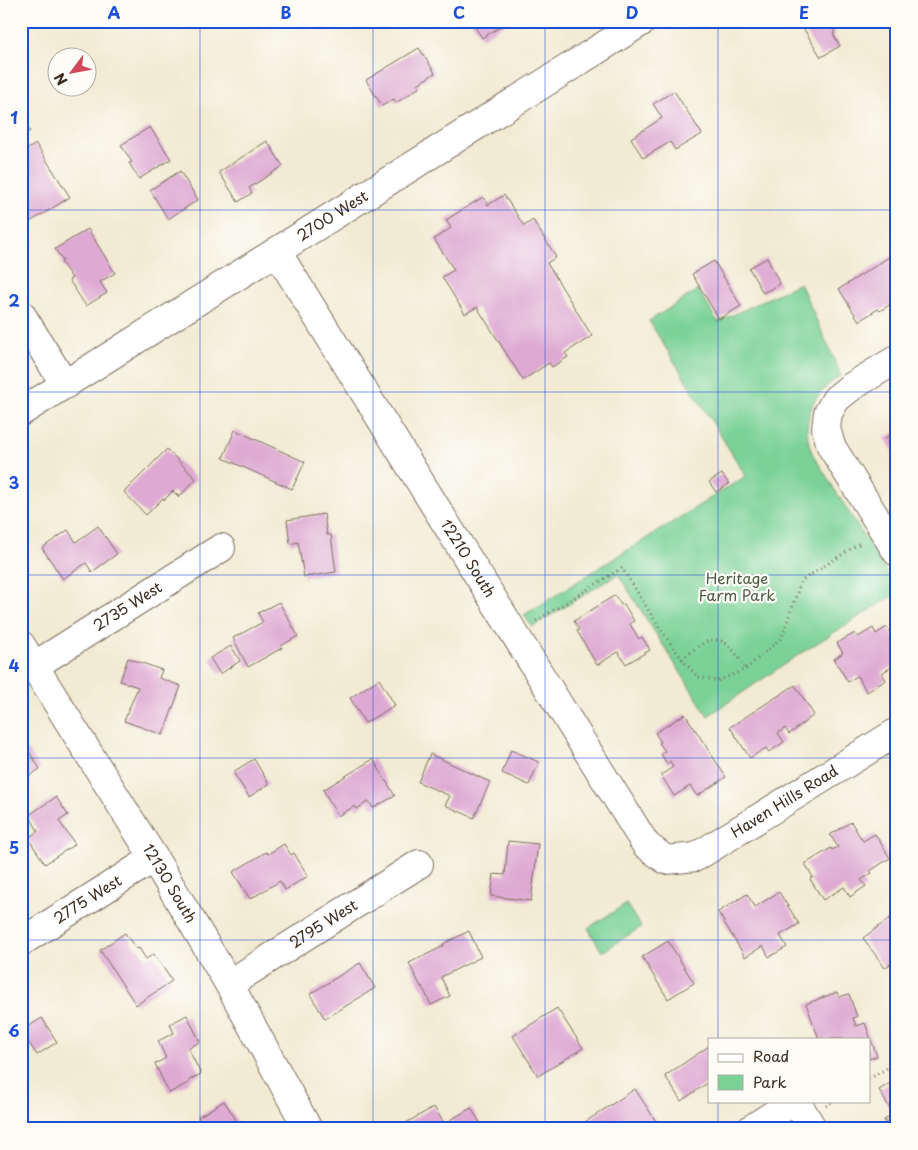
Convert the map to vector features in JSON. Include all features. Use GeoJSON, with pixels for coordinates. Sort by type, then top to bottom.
{"type":"FeatureCollection","features":[{"type":"Feature","properties":{"kind":"street","name":"2700 West"},"geometry":{"type":"LineString","coordinates":[[21,412],[277,252],[612,29],[643,21]]}},
{"type":"Feature","properties":{"kind":"street","name":"12210 South"},"geometry":{"type":"LineString","coordinates":[[277,252],[646,845],[666,860]]}},
{"type":"Feature","properties":{"kind":"street"},"geometry":{"type":"LineString","coordinates":[[21,314],[65,385]]}},
{"type":"Feature","properties":{"kind":"street"},"geometry":{"type":"LineString","coordinates":[[897,359],[851,387],[836,399],[828,413],[826,428],[831,446],[897,552]]}},
{"type":"Feature","properties":{"kind":"street","name":"2735 West"},"geometry":{"type":"LineString","coordinates":[[28,655],[221,548]]}},
{"type":"Feature","properties":{"kind":"street","name":"12130 South"},"geometry":{"type":"LineString","coordinates":[[28,655],[230,984],[308,1129]]}},
{"type":"Feature","properties":{"kind":"street","name":"Haven Hills Road"},"geometry":{"type":"LineString","coordinates":[[666,860],[696,857],[897,732]]}},
{"type":"Feature","properties":{"kind":"street","name":"2775 West"},"geometry":{"type":"LineString","coordinates":[[21,942],[154,858]]}},
{"type":"Feature","properties":{"kind":"street","name":"2795 West"},"geometry":{"type":"LineString","coordinates":[[230,984],[419,864]]}},
{"type":"Feature","properties":{"kind":"street"},"geometry":{"type":"LineString","coordinates":[[751,1129],[793,1102]]}},
{"type":"Feature","properties":{"kind":"street"},"geometry":{"type":"LineString","coordinates":[[796,1102],[813,1129]]}},
{"type":"Feature","properties":{"kind":"path"},"geometry":{"type":"LineString","coordinates":[[536,621],[622,568],[659,627],[698,677],[718,681],[746,669],[782,637],[801,581],[860,543]]}},
{"type":"Feature","properties":{"kind":"path"},"geometry":{"type":"LineString","coordinates":[[682,658],[709,640],[718,640],[728,645],[746,669]]}},
{"type":"Feature","properties":{"kind":"path"},"geometry":{"type":"LineString","coordinates":[[870,1078],[897,1062]]}},
{"type":"Feature","properties":{"kind":"green space","name":"Heritage Farm Park"},"geometry":{"type":"Polygon","coordinates":[[[800,283],[841,375],[823,390],[812,406],[807,425],[809,445],[813,455],[897,589],[897,593],[795,657],[708,716],[618,574],[532,627],[524,615],[746,476],[649,321],[698,290],[718,322],[800,283]]]}},
{"type":"Feature","properties":{"kind":"green space"},"geometry":{"type":"Polygon","coordinates":[[[626,904],[641,927],[602,952],[588,928],[626,904]]]}},
{"type":"Feature","properties":{"kind":"building"},"geometry":{"type":"Polygon","coordinates":[[[471,21],[503,21],[505,24],[482,38],[471,21]]]}},
{"type":"Feature","properties":{"kind":"building"},"geometry":{"type":"Polygon","coordinates":[[[803,21],[829,21],[835,33],[833,34],[840,46],[821,57],[800,23],[803,21]]]}},
{"type":"Feature","properties":{"kind":"building"},"geometry":{"type":"Polygon","coordinates":[[[419,48],[435,73],[418,84],[420,87],[396,103],[394,99],[382,106],[366,80],[419,48]]]}},
{"type":"Feature","properties":{"kind":"building"},"geometry":{"type":"Polygon","coordinates":[[[674,91],[702,134],[675,150],[670,142],[643,158],[631,138],[662,118],[653,104],[674,91]]]}},
{"type":"Feature","properties":{"kind":"building"},"geometry":{"type":"Polygon","coordinates":[[[21,118],[30,131],[21,136],[21,118]]]}},
{"type":"Feature","properties":{"kind":"building"},"geometry":{"type":"Polygon","coordinates":[[[150,127],[171,159],[139,179],[129,163],[132,162],[121,145],[150,127]]]}},
{"type":"Feature","properties":{"kind":"building"},"geometry":{"type":"Polygon","coordinates":[[[267,141],[283,166],[249,188],[252,193],[238,202],[219,172],[267,141]]]}},
{"type":"Feature","properties":{"kind":"building"},"geometry":{"type":"Polygon","coordinates":[[[36,144],[70,197],[30,222],[21,208],[21,200],[25,198],[21,191],[21,153],[36,144]]]}},
{"type":"Feature","properties":{"kind":"building"},"geometry":{"type":"Polygon","coordinates":[[[180,171],[198,200],[168,219],[150,190],[180,171]]]}},
{"type":"Feature","properties":{"kind":"building"},"geometry":{"type":"Polygon","coordinates":[[[504,195],[524,226],[533,220],[556,257],[547,263],[592,336],[565,353],[568,357],[552,367],[549,363],[523,380],[477,307],[465,314],[442,277],[454,270],[434,239],[451,228],[446,220],[483,197],[488,205],[504,195]]]}},
{"type":"Feature","properties":{"kind":"building"},"geometry":{"type":"Polygon","coordinates":[[[88,229],[115,273],[100,282],[107,293],[86,306],[69,280],[72,278],[55,249],[88,229]]]}},
{"type":"Feature","properties":{"kind":"building"},"geometry":{"type":"Polygon","coordinates":[[[897,252],[897,304],[892,307],[891,304],[880,311],[878,309],[859,321],[839,289],[897,252]]]}},
{"type":"Feature","properties":{"kind":"building"},"geometry":{"type":"Polygon","coordinates":[[[767,258],[780,284],[763,293],[749,268],[767,258]]]}},
{"type":"Feature","properties":{"kind":"building"},"geometry":{"type":"Polygon","coordinates":[[[714,261],[741,306],[719,319],[692,274],[714,261]]]}},
{"type":"Feature","properties":{"kind":"building"},"geometry":{"type":"Polygon","coordinates":[[[235,430],[305,462],[292,489],[223,458],[235,430]]]}},
{"type":"Feature","properties":{"kind":"building"},"geometry":{"type":"Polygon","coordinates":[[[897,431],[897,452],[895,449],[893,451],[885,438],[897,431]]]}},
{"type":"Feature","properties":{"kind":"building"},"geometry":{"type":"Polygon","coordinates":[[[167,449],[196,479],[179,497],[173,491],[146,515],[124,492],[167,449]]]}},
{"type":"Feature","properties":{"kind":"building"},"geometry":{"type":"Polygon","coordinates":[[[722,474],[729,484],[716,492],[709,482],[722,474]]]}},
{"type":"Feature","properties":{"kind":"building"},"geometry":{"type":"Polygon","coordinates":[[[324,514],[327,535],[331,535],[336,572],[304,577],[298,542],[290,544],[287,520],[324,514]]]}},
{"type":"Feature","properties":{"kind":"building"},"geometry":{"type":"Polygon","coordinates":[[[98,526],[117,554],[92,572],[86,563],[63,579],[42,548],[68,530],[76,542],[98,526]]]}},
{"type":"Feature","properties":{"kind":"building"},"geometry":{"type":"Polygon","coordinates":[[[615,595],[621,605],[624,604],[634,621],[630,624],[639,639],[642,637],[650,650],[626,664],[618,652],[597,665],[577,631],[579,630],[574,621],[615,595]]]}},
{"type":"Feature","properties":{"kind":"building"},"geometry":{"type":"Polygon","coordinates":[[[279,602],[298,636],[281,646],[282,648],[248,667],[233,638],[263,622],[258,613],[279,602]]]}},
{"type":"Feature","properties":{"kind":"building"},"geometry":{"type":"Polygon","coordinates":[[[887,627],[897,643],[897,668],[895,669],[893,666],[882,673],[886,680],[867,692],[857,676],[848,682],[834,659],[843,653],[837,643],[855,633],[858,637],[873,628],[876,634],[887,627]]]}},
{"type":"Feature","properties":{"kind":"building"},"geometry":{"type":"Polygon","coordinates":[[[231,646],[240,661],[220,674],[210,658],[231,646]]]}},
{"type":"Feature","properties":{"kind":"building"},"geometry":{"type":"Polygon","coordinates":[[[128,658],[162,670],[159,678],[181,686],[163,735],[124,721],[138,687],[120,681],[128,658]]]}},
{"type":"Feature","properties":{"kind":"building"},"geometry":{"type":"Polygon","coordinates":[[[379,679],[395,705],[365,723],[350,698],[379,679]]]}},
{"type":"Feature","properties":{"kind":"building"},"geometry":{"type":"Polygon","coordinates":[[[795,685],[814,715],[789,734],[785,728],[778,733],[784,742],[769,752],[766,748],[750,758],[730,727],[795,685]]]}},
{"type":"Feature","properties":{"kind":"building"},"geometry":{"type":"Polygon","coordinates":[[[685,714],[726,777],[697,796],[690,786],[674,796],[661,775],[673,767],[670,761],[667,764],[661,754],[665,751],[655,733],[685,714]]]}},
{"type":"Feature","properties":{"kind":"building"},"geometry":{"type":"Polygon","coordinates":[[[28,750],[40,769],[21,781],[21,755],[28,750]]]}},
{"type":"Feature","properties":{"kind":"building"},"geometry":{"type":"Polygon","coordinates":[[[511,750],[539,762],[529,785],[502,773],[511,750]]]}},
{"type":"Feature","properties":{"kind":"building"},"geometry":{"type":"Polygon","coordinates":[[[430,754],[490,782],[474,818],[445,805],[450,796],[418,782],[430,754]]]}},
{"type":"Feature","properties":{"kind":"building"},"geometry":{"type":"Polygon","coordinates":[[[254,759],[269,784],[249,797],[233,772],[254,759]]]}},
{"type":"Feature","properties":{"kind":"building"},"geometry":{"type":"Polygon","coordinates":[[[373,759],[395,796],[373,808],[369,801],[357,809],[355,806],[338,816],[323,790],[373,759]]]}},
{"type":"Feature","properties":{"kind":"building"},"geometry":{"type":"Polygon","coordinates":[[[56,797],[68,815],[59,821],[75,844],[45,864],[28,838],[38,831],[29,815],[56,797]]]}},
{"type":"Feature","properties":{"kind":"building"},"geometry":{"type":"Polygon","coordinates":[[[851,822],[863,841],[875,834],[890,858],[870,871],[872,873],[861,880],[866,886],[850,897],[844,887],[823,900],[810,879],[813,877],[805,864],[831,848],[832,850],[838,847],[830,835],[851,822]]]}},
{"type":"Feature","properties":{"kind":"building"},"geometry":{"type":"Polygon","coordinates":[[[508,841],[538,844],[531,901],[491,896],[494,874],[505,875],[508,841]]]}},
{"type":"Feature","properties":{"kind":"building"},"geometry":{"type":"Polygon","coordinates":[[[284,844],[291,855],[294,853],[308,876],[285,890],[280,881],[250,899],[233,872],[266,852],[268,854],[284,844]]]}},
{"type":"Feature","properties":{"kind":"building"},"geometry":{"type":"Polygon","coordinates":[[[779,892],[799,924],[780,935],[787,947],[769,957],[763,946],[745,957],[718,912],[747,894],[755,907],[779,892]]]}},
{"type":"Feature","properties":{"kind":"building"},"geometry":{"type":"Polygon","coordinates":[[[897,913],[897,959],[885,968],[863,938],[897,913]]]}},
{"type":"Feature","properties":{"kind":"building"},"geometry":{"type":"Polygon","coordinates":[[[469,931],[481,957],[441,977],[450,996],[431,1005],[409,963],[469,931]]]}},
{"type":"Feature","properties":{"kind":"building"},"geometry":{"type":"Polygon","coordinates":[[[125,933],[146,959],[154,954],[172,981],[136,1005],[100,950],[125,933]]]}},
{"type":"Feature","properties":{"kind":"building"},"geometry":{"type":"Polygon","coordinates":[[[668,941],[694,983],[668,999],[642,957],[668,941]]]}},
{"type":"Feature","properties":{"kind":"building"},"geometry":{"type":"Polygon","coordinates":[[[360,963],[375,988],[325,1019],[310,994],[360,963]]]}},
{"type":"Feature","properties":{"kind":"building"},"geometry":{"type":"Polygon","coordinates":[[[837,992],[839,997],[849,994],[857,1017],[853,1018],[856,1026],[865,1023],[877,1056],[870,1059],[870,1038],[819,1038],[806,1004],[837,992]]]}},
{"type":"Feature","properties":{"kind":"building"},"geometry":{"type":"Polygon","coordinates":[[[557,1008],[583,1048],[538,1076],[513,1036],[557,1008]]]}},
{"type":"Feature","properties":{"kind":"building"},"geometry":{"type":"Polygon","coordinates":[[[187,1015],[200,1042],[188,1048],[201,1074],[169,1093],[155,1064],[166,1058],[158,1041],[174,1033],[170,1024],[187,1015]]]}},
{"type":"Feature","properties":{"kind":"building"},"geometry":{"type":"Polygon","coordinates":[[[42,1018],[57,1042],[37,1055],[21,1031],[42,1018]]]}},
{"type":"Feature","properties":{"kind":"building"},"geometry":{"type":"Polygon","coordinates":[[[708,1047],[708,1083],[681,1101],[665,1076],[708,1047]]]}},
{"type":"Feature","properties":{"kind":"building"},"geometry":{"type":"Polygon","coordinates":[[[897,1079],[897,1129],[889,1129],[884,1120],[893,1114],[879,1090],[897,1079]]]}},
{"type":"Feature","properties":{"kind":"building"},"geometry":{"type":"Polygon","coordinates":[[[635,1089],[661,1129],[590,1129],[585,1122],[635,1089]]]}},
{"type":"Feature","properties":{"kind":"building"},"geometry":{"type":"Polygon","coordinates":[[[224,1101],[242,1129],[206,1129],[198,1117],[224,1101]]]}},
{"type":"Feature","properties":{"kind":"building"},"geometry":{"type":"Polygon","coordinates":[[[434,1107],[445,1125],[438,1129],[407,1129],[404,1124],[434,1107]]]}},
{"type":"Feature","properties":{"kind":"building"},"geometry":{"type":"Polygon","coordinates":[[[471,1108],[484,1129],[456,1129],[450,1120],[471,1108]]]}}]}
